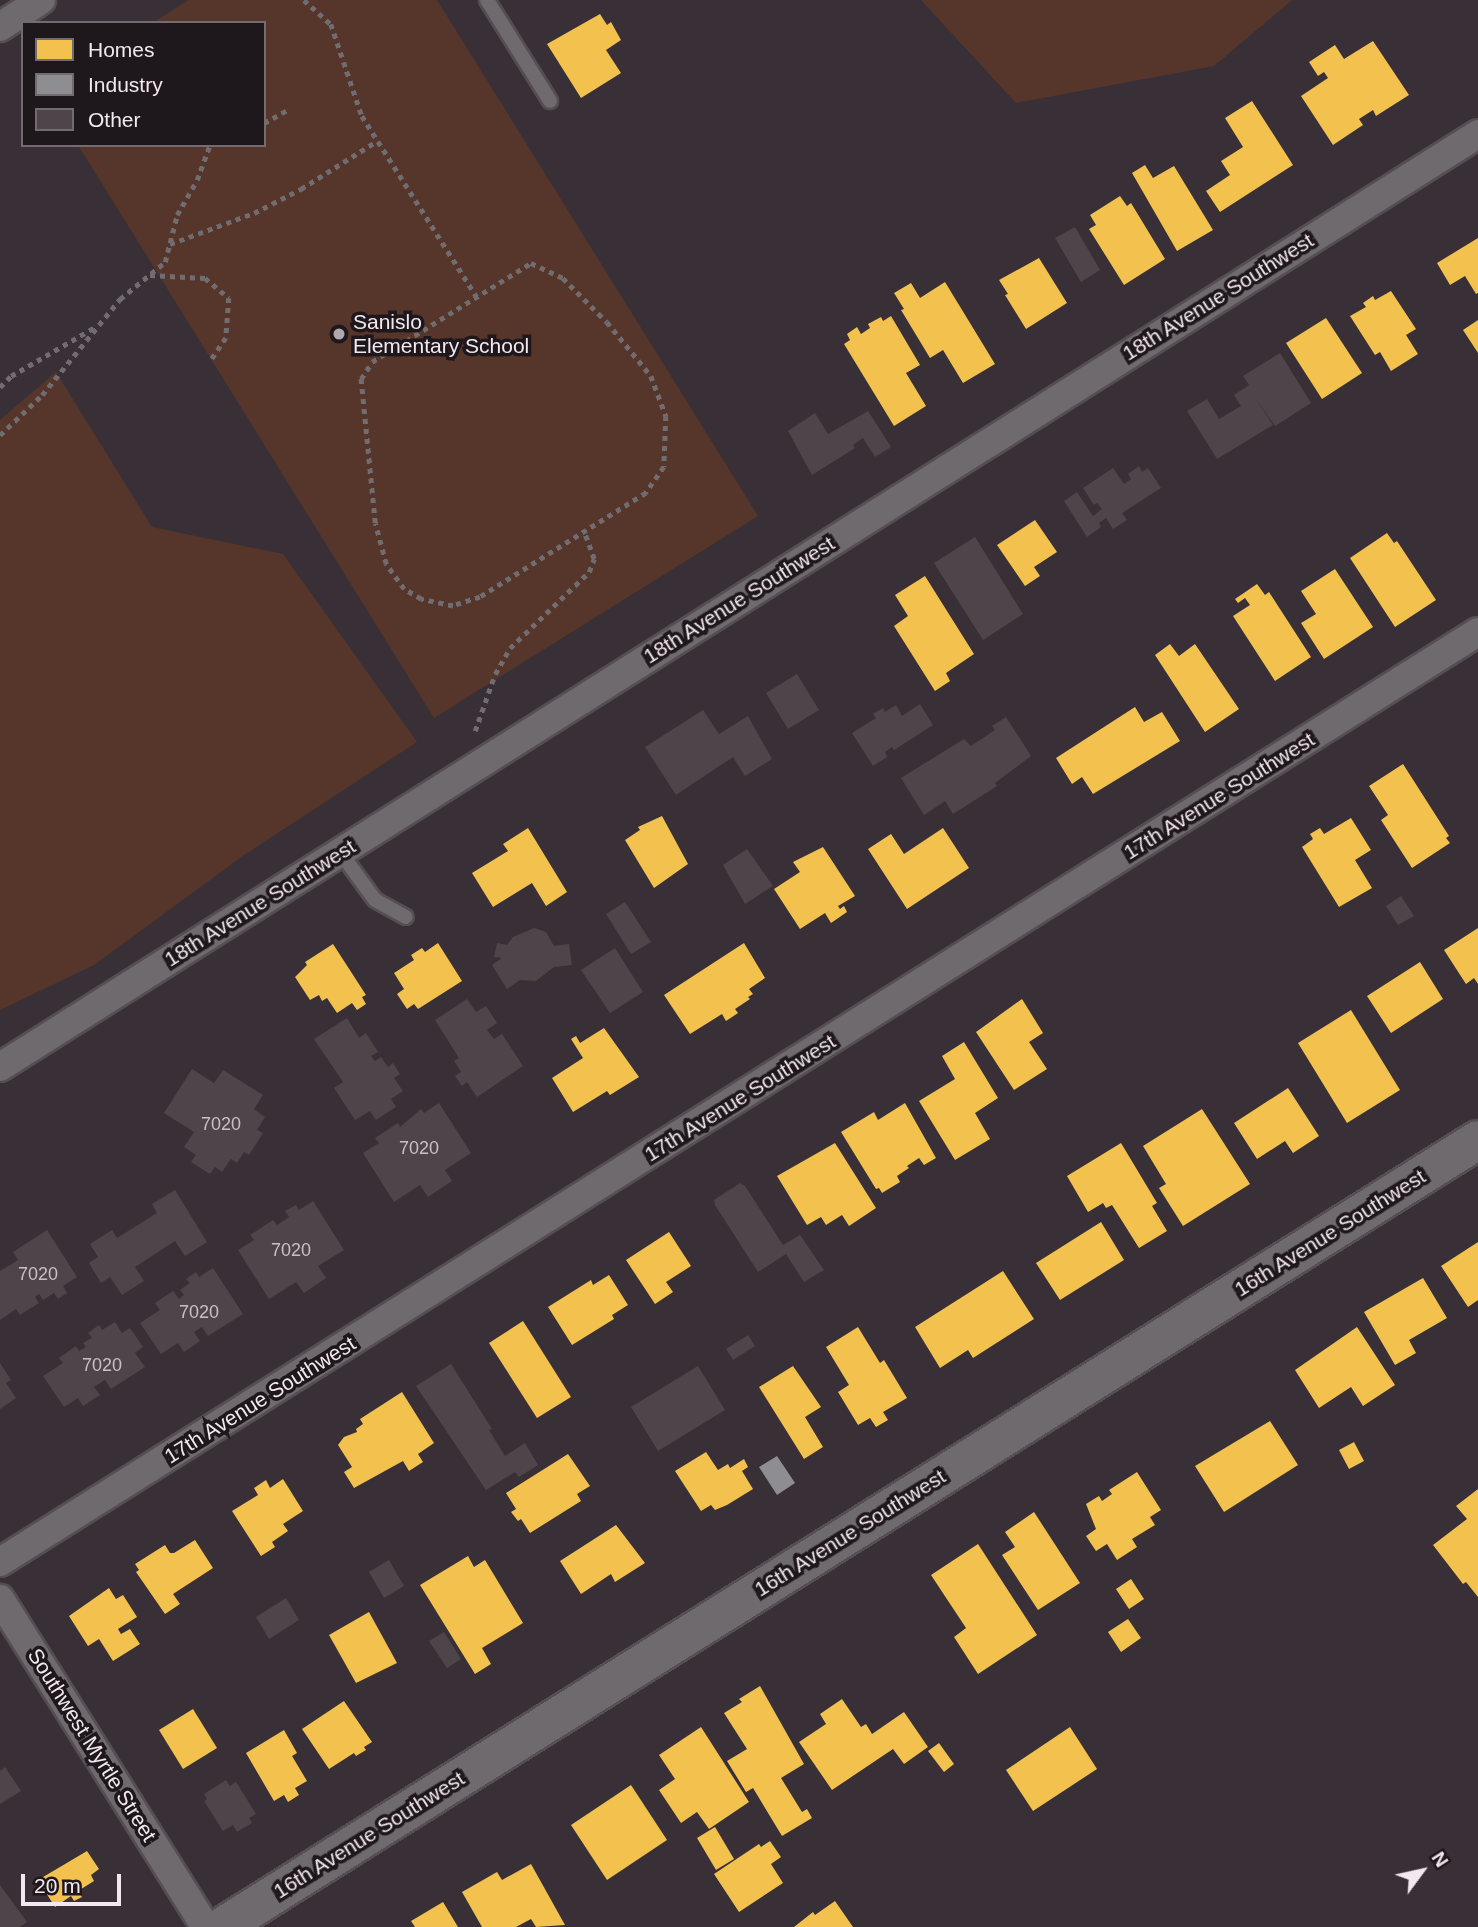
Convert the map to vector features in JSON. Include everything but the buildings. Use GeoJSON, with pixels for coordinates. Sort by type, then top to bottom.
{"type":"FeatureCollection","features":[{"type":"Feature","properties":{"kind":"street"},"geometry":{"type":"LineString","coordinates":[[0,27],[41,0]]}},
{"type":"Feature","properties":{"kind":"street","name":"18th Avenue Southwest"},"geometry":{"type":"LineString","coordinates":[[0,1066],[1478,134]]}},
{"type":"Feature","properties":{"kind":"street","name":"17th Avenue Southwest"},"geometry":{"type":"LineString","coordinates":[[0,1562],[1478,632]]}},
{"type":"Feature","properties":{"kind":"street","name":"16th Avenue Southwest"},"geometry":{"type":"LineString","coordinates":[[222,1927],[1478,1140]]}},
{"type":"Feature","properties":{"kind":"street","name":"Southwest Myrtle Street"},"geometry":{"type":"LineString","coordinates":[[0,1599],[206,1927]]}},
{"type":"Feature","properties":{"kind":"lane"},"geometry":{"type":"LineString","coordinates":[[487,0],[550,101]]}},
{"type":"Feature","properties":{"kind":"lane"},"geometry":{"type":"LineString","coordinates":[[340,852],[375,900],[387,910],[406,918]]}},
{"type":"Feature","properties":{"kind":"path"},"geometry":{"type":"LineString","coordinates":[[304,0],[331,24],[362,116],[477,297]]}},
{"type":"Feature","properties":{"kind":"path"},"geometry":{"type":"LineString","coordinates":[[266,122],[289,109]]}},
{"type":"Feature","properties":{"kind":"path"},"geometry":{"type":"LineString","coordinates":[[169,245],[254,213],[301,189],[377,141]]}},
{"type":"Feature","properties":{"kind":"path"},"geometry":{"type":"LineString","coordinates":[[0,435],[42,395],[120,299],[165,262],[177,215],[197,180],[209,147]]}},
{"type":"Feature","properties":{"kind":"path"},"geometry":{"type":"LineString","coordinates":[[531,263],[563,278],[607,322],[651,376],[666,416],[664,467],[646,492],[480,597],[453,606],[421,599],[404,589],[386,564],[374,523],[360,379],[372,362],[477,297],[531,263]]}},
{"type":"Feature","properties":{"kind":"path"},"geometry":{"type":"LineString","coordinates":[[149,275],[205,278],[229,298],[226,338],[211,360]]}},
{"type":"Feature","properties":{"kind":"path"},"geometry":{"type":"LineString","coordinates":[[0,387],[11,376],[100,324]]}},
{"type":"Feature","properties":{"kind":"path"},"geometry":{"type":"LineString","coordinates":[[473,739],[495,674],[510,648],[589,572],[594,559],[584,532]]}},
{"type":"Feature","properties":{"kind":"shaded area"},"geometry":{"type":"Polygon","coordinates":[[[189,0],[437,0],[758,516],[434,718],[79,147],[266,147],[266,21],[155,21],[189,0]]]}},
{"type":"Feature","properties":{"kind":"shaded area"},"geometry":{"type":"Polygon","coordinates":[[[921,0],[1292,0],[1214,66],[1016,103],[921,0]]]}},
{"type":"Feature","properties":{"kind":"shaded area"},"geometry":{"type":"Polygon","coordinates":[[[56,372],[152,527],[283,554],[417,742],[244,855],[94,965],[0,1010],[0,420],[56,372]]]}},
{"type":"Feature","properties":{"kind":"place","name":"Sanislo Elementary School"},"geometry":{"type":"Point","coordinates":[339,334]}}]}
